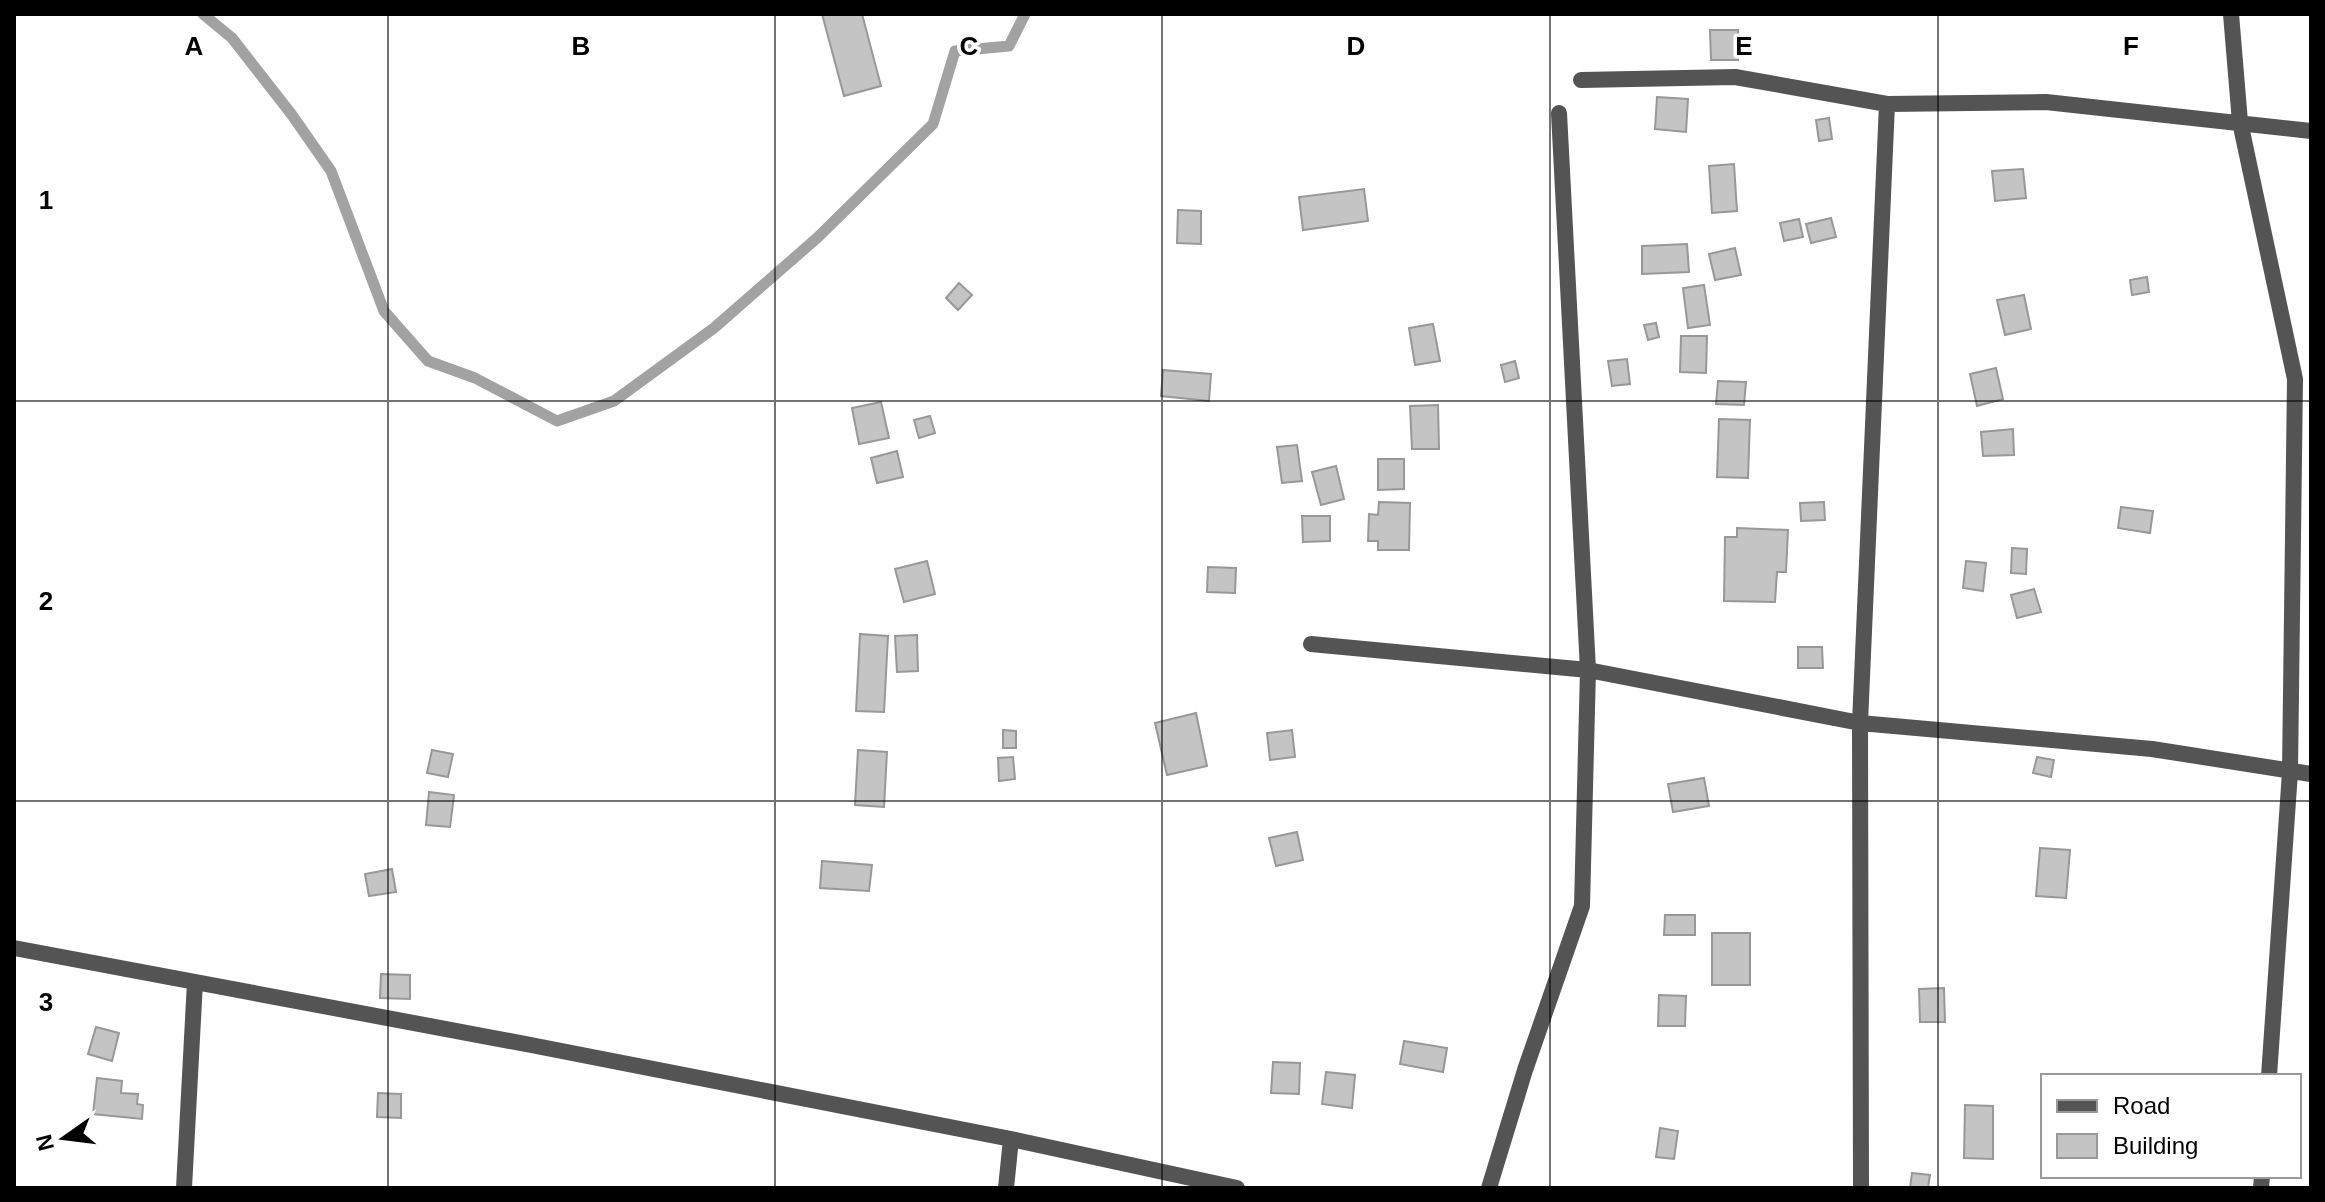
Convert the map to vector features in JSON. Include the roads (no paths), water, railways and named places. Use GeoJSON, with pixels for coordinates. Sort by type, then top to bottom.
{"type":"FeatureCollection","features":[{"type":"Feature","properties":{"kind":"street"},"geometry":{"type":"LineString","coordinates":[[2231,14],[2240,122],[2295,379],[2290,772],[2269,1074]]}},
{"type":"Feature","properties":{"kind":"street"},"geometry":{"type":"LineString","coordinates":[[1581,80],[1735,77],[1887,104],[2046,102],[2311,131]]}},
{"type":"Feature","properties":{"kind":"street"},"geometry":{"type":"LineString","coordinates":[[1861,1188],[1860,723],[1887,104]]}},
{"type":"Feature","properties":{"kind":"street"},"geometry":{"type":"LineString","coordinates":[[1489,1188],[1525,1070],[1582,906],[1588,670],[1559,113]]}},
{"type":"Feature","properties":{"kind":"street"},"geometry":{"type":"LineString","coordinates":[[1311,644],[1588,670],[1860,723],[2152,749],[2311,774]]}},
{"type":"Feature","properties":{"kind":"street"},"geometry":{"type":"LineString","coordinates":[[14,948],[1011,1139],[1237,1188]]}},
{"type":"Feature","properties":{"kind":"street"},"geometry":{"type":"LineString","coordinates":[[184,1188],[195,982]]}},
{"type":"Feature","properties":{"kind":"street"},"geometry":{"type":"LineString","coordinates":[[1006,1188],[1011,1139]]}},
{"type":"Feature","properties":{"kind":"waterway"},"geometry":{"type":"LineString","coordinates":[[203,14],[232,38],[331,171],[384,311],[428,361],[475,378],[557,421],[614,401],[714,328],[817,238],[933,124],[955,51],[1009,46],[1025,14]]}}]}
